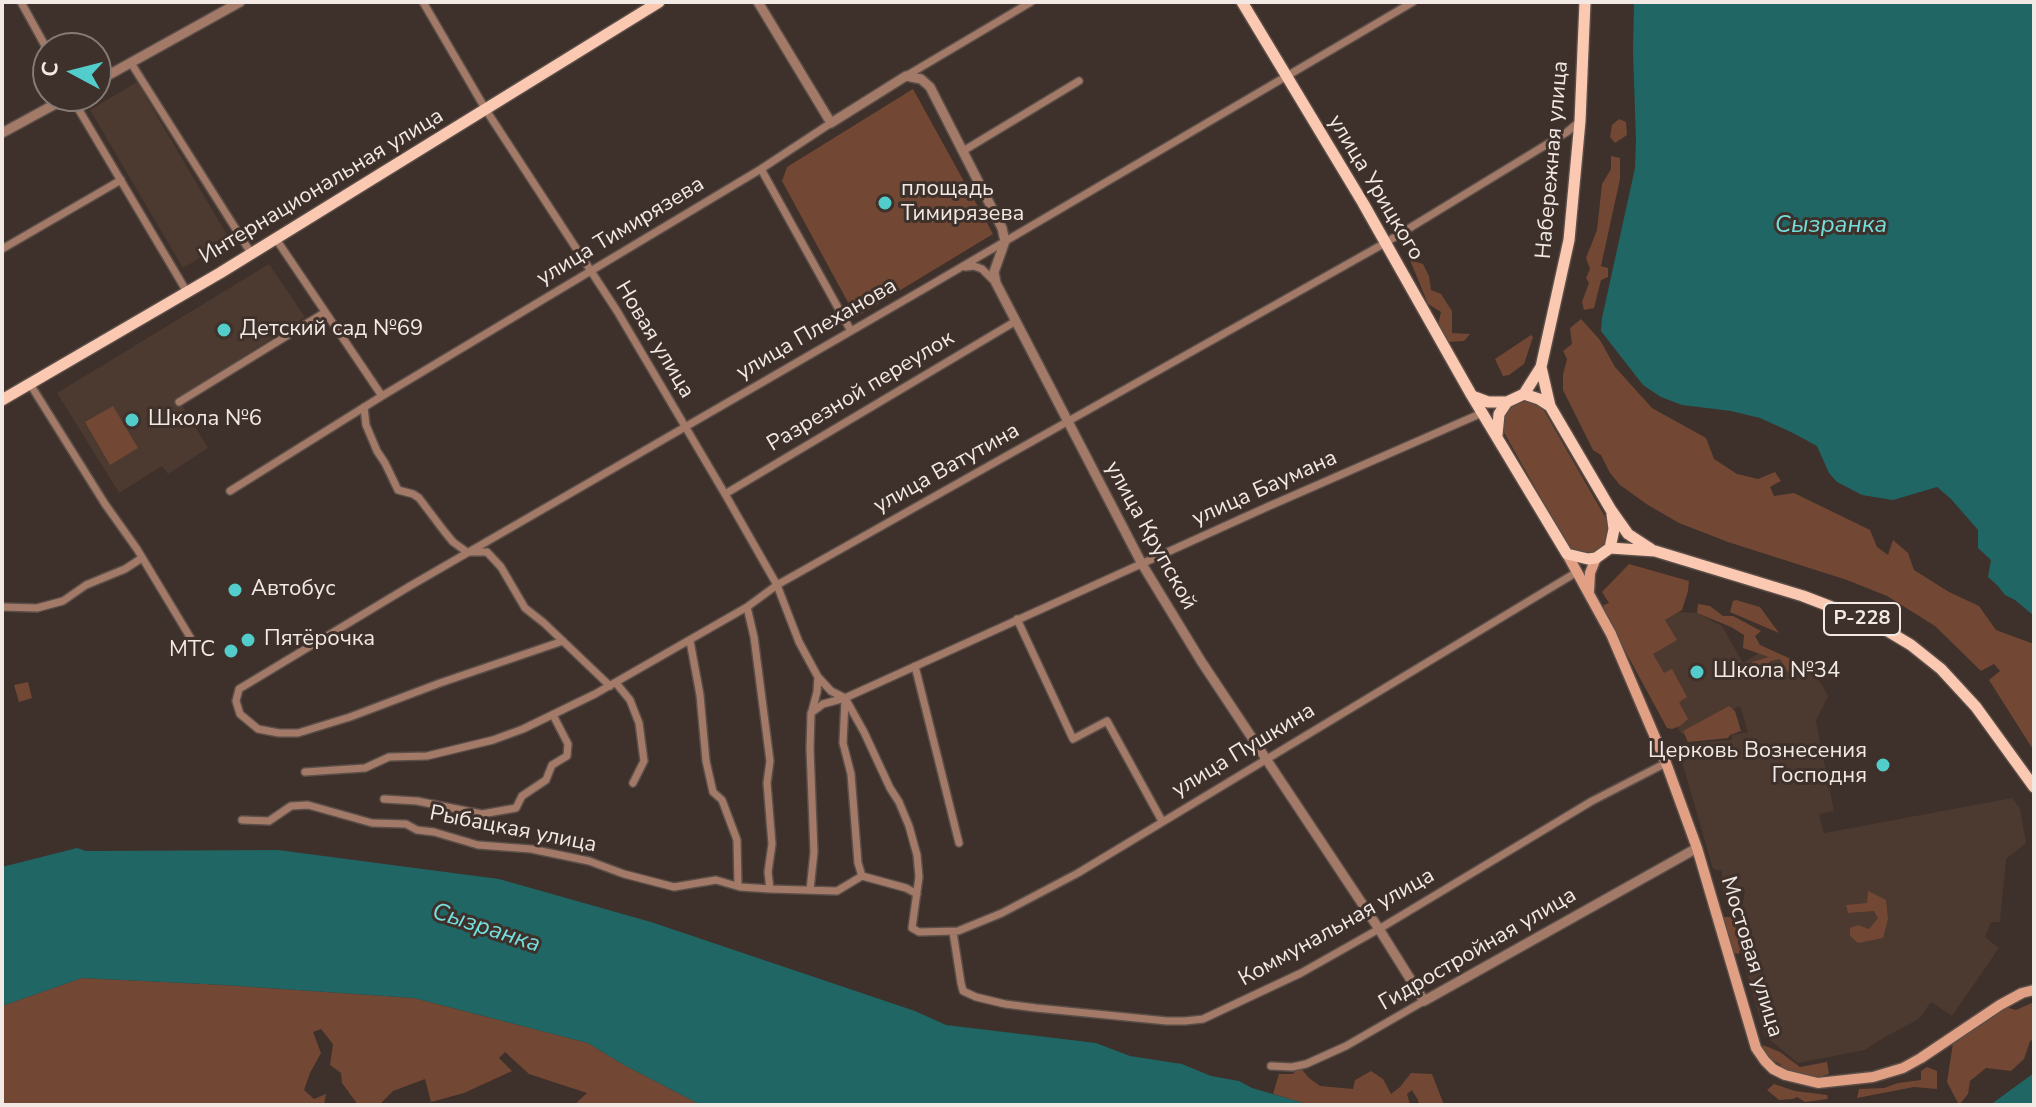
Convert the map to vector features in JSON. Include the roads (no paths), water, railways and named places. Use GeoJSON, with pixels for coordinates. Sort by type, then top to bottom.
{"type":"FeatureCollection","features":[{"type":"Feature","properties":{"kind":"main road","name":"Интернациональная улица"},"geometry":{"type":"LineString","coordinates":[[2,400],[276,239],[659,2]]}},
{"type":"Feature","properties":{"kind":"main road","name":"улица Урицкого"},"geometry":{"type":"LineString","coordinates":[[1242,2],[1497,438]]}},
{"type":"Feature","properties":{"kind":"main road","name":"Набережная улица"},"geometry":{"type":"LineString","coordinates":[[1541,367],[1569,240],[1580,121],[1585,2]]}},
{"type":"Feature","properties":{"kind":"main road"},"geometry":{"type":"LineString","coordinates":[[1472,396],[1488,402],[1507,402],[1524,394],[1541,367]]}},
{"type":"Feature","properties":{"kind":"main road"},"geometry":{"type":"LineString","coordinates":[[1541,367],[1550,406],[1611,510],[1614,529],[1610,548]]}},
{"type":"Feature","properties":{"kind":"main road"},"geometry":{"type":"LineString","coordinates":[[1524,394],[1550,406]]}},
{"type":"Feature","properties":{"kind":"main road"},"geometry":{"type":"LineString","coordinates":[[1507,402],[1499,414],[1497,438],[1567,554],[1617,647],[1666,763]]}},
{"type":"Feature","properties":{"kind":"main road","name":"Р-228"},"geometry":{"type":"LineString","coordinates":[[1611,510],[1628,534],[1655,551],[1803,596],[1876,624],[1911,645],[1941,669],[1976,707],[2034,787]]}},
{"type":"Feature","properties":{"kind":"main road"},"geometry":{"type":"LineString","coordinates":[[1589,594],[1590,573],[1596,558],[1610,548],[1655,551]]}},
{"type":"Feature","properties":{"kind":"main road"},"geometry":{"type":"LineString","coordinates":[[1567,554],[1596,558]]}},
{"type":"Feature","properties":{"kind":"main road","name":"Мостовая улица"},"geometry":{"type":"LineString","coordinates":[[1666,763],[1697,848],[1756,1048],[1773,1069],[1818,1083],[1887,1073],[1921,1058],[2000,1005],[2034,990]]}},
{"type":"Feature","properties":{"kind":"street"},"geometry":{"type":"LineString","coordinates":[[21,2],[38,32]]}},
{"type":"Feature","properties":{"kind":"street"},"geometry":{"type":"LineString","coordinates":[[112,73],[240,2]]}},
{"type":"Feature","properties":{"kind":"street","name":"Новая улица"},"geometry":{"type":"LineString","coordinates":[[423,2],[486,110],[591,272],[725,494],[777,585],[799,642],[818,677],[831,691],[845,698]]}},
{"type":"Feature","properties":{"kind":"street"},"geometry":{"type":"LineString","coordinates":[[758,2],[831,123]]}},
{"type":"Feature","properties":{"kind":"street","name":"улица Тимирязева"},"geometry":{"type":"LineString","coordinates":[[230,491],[1031,2]]}},
{"type":"Feature","properties":{"kind":"street","name":"улица Плеханова"},"geometry":{"type":"LineString","coordinates":[[563,641],[298,733],[258,729],[240,714],[236,701],[239,689],[467,552],[503,534],[1413,2]]}},
{"type":"Feature","properties":{"kind":"street"},"geometry":{"type":"LineString","coordinates":[[131,63],[251,253]]}},
{"type":"Feature","properties":{"kind":"street"},"geometry":{"type":"LineString","coordinates":[[906,76],[921,79],[930,87],[1002,228],[1005,241],[994,272],[996,283]]}},
{"type":"Feature","properties":{"kind":"street"},"geometry":{"type":"LineString","coordinates":[[963,151],[1079,81]]}},
{"type":"Feature","properties":{"kind":"street"},"geometry":{"type":"LineString","coordinates":[[2,133],[42,112]]}},
{"type":"Feature","properties":{"kind":"street"},"geometry":{"type":"LineString","coordinates":[[80,112],[187,292]]}},
{"type":"Feature","properties":{"kind":"street","name":"улица Ватутина"},"geometry":{"type":"LineString","coordinates":[[305,772],[365,768],[389,757],[427,756],[493,740],[553,715],[690,641],[777,585],[1385,243],[1567,132],[1580,121]]}},
{"type":"Feature","properties":{"kind":"street"},"geometry":{"type":"LineString","coordinates":[[761,169],[851,331]]}},
{"type":"Feature","properties":{"kind":"street"},"geometry":{"type":"LineString","coordinates":[[2,249],[121,180]]}},
{"type":"Feature","properties":{"kind":"street"},"geometry":{"type":"LineString","coordinates":[[276,239],[382,396]]}},
{"type":"Feature","properties":{"kind":"street"},"geometry":{"type":"LineString","coordinates":[[960,268],[974,266],[982,269],[996,283]]}},
{"type":"Feature","properties":{"kind":"street","name":"улица Крупской"},"geometry":{"type":"LineString","coordinates":[[996,283],[1142,564],[1201,661],[1424,1001]]}},
{"type":"Feature","properties":{"kind":"street"},"geometry":{"type":"LineString","coordinates":[[179,402],[324,313]]}},
{"type":"Feature","properties":{"kind":"street","name":"Разрезной переулок"},"geometry":{"type":"LineString","coordinates":[[725,494],[1016,321]]}},
{"type":"Feature","properties":{"kind":"street"},"geometry":{"type":"LineString","coordinates":[[30,384],[190,637]]}},
{"type":"Feature","properties":{"kind":"street"},"geometry":{"type":"LineString","coordinates":[[364,407],[370,436],[398,490],[419,498],[453,542],[467,552],[487,552],[501,567],[525,608],[630,700],[639,723],[644,761],[633,783]]}},
{"type":"Feature","properties":{"kind":"street","name":"улица Баумана"},"geometry":{"type":"LineString","coordinates":[[811,713],[823,704],[845,698],[1482,413]]}},
{"type":"Feature","properties":{"kind":"street"},"geometry":{"type":"LineString","coordinates":[[2,607],[37,608],[63,601],[86,585],[125,569],[142,558]]}},
{"type":"Feature","properties":{"kind":"street","name":"улица Пушкина"},"geometry":{"type":"LineString","coordinates":[[917,894],[912,928],[919,932],[953,932],[972,927],[1033,898],[1577,572]]}},
{"type":"Feature","properties":{"kind":"street"},"geometry":{"type":"LineString","coordinates":[[747,607],[754,637],[770,761],[767,783],[772,844],[768,872],[770,889]]}},
{"type":"Feature","properties":{"kind":"street"},"geometry":{"type":"LineString","coordinates":[[1017,619],[1073,739],[1107,721],[1162,821]]}},
{"type":"Feature","properties":{"kind":"street"},"geometry":{"type":"LineString","coordinates":[[690,641],[713,792],[722,800],[737,840],[738,886]]}},
{"type":"Feature","properties":{"kind":"street"},"geometry":{"type":"LineString","coordinates":[[915,666],[959,843]]}},
{"type":"Feature","properties":{"kind":"street"},"geometry":{"type":"LineString","coordinates":[[810,890],[814,852],[811,713],[818,677]]}},
{"type":"Feature","properties":{"kind":"street"},"geometry":{"type":"LineString","coordinates":[[845,698],[909,826],[917,855],[917,894],[862,876],[858,863],[851,774],[843,743],[845,698]]}},
{"type":"Feature","properties":{"kind":"street"},"geometry":{"type":"LineString","coordinates":[[384,799],[417,801],[482,814],[516,808],[522,796],[546,780],[552,765],[567,756],[568,744],[553,715]]}},
{"type":"Feature","properties":{"kind":"street","name":"Коммунальная улица"},"geometry":{"type":"LineString","coordinates":[[953,932],[963,991],[976,997],[1036,1008],[1185,1021],[1203,1019],[1301,973],[1592,801],[1666,763]]}},
{"type":"Feature","properties":{"kind":"street","name":"Рыбацкая улица"},"geometry":{"type":"LineString","coordinates":[[242,820],[269,821],[291,806],[308,805],[372,823],[406,824],[417,830],[478,845],[531,849],[589,861],[674,887],[716,880],[770,889],[837,891],[862,876]]}},
{"type":"Feature","properties":{"kind":"street","name":"Гидростройная улица"},"geometry":{"type":"LineString","coordinates":[[1271,1066],[1306,1064],[1346,1046],[1697,848]]}},
{"type":"Feature","properties":{"kind":"water","name":"Сызранка"},"geometry":{"type":"Polygon","coordinates":[[[1634,2],[2034,2],[2034,616],[2005,595],[1988,577],[1991,560],[1978,548],[1978,530],[1937,487],[1893,500],[1862,495],[1837,482],[1829,473],[1817,446],[1791,432],[1760,418],[1682,405],[1661,397],[1643,385],[1601,331],[1635,168],[1634,2]]]}},
{"type":"Feature","properties":{"kind":"water","name":"Сызранка"},"geometry":{"type":"Polygon","coordinates":[[[77,848],[86,851],[278,850],[499,879],[651,922],[915,1011],[946,1025],[1096,1043],[1130,1056],[1182,1064],[1211,1076],[1239,1081],[1252,1088],[1310,1105],[701,1105],[588,1043],[414,998],[82,978],[2,1006],[2,867],[77,848]]]}},
{"type":"Feature","properties":{"kind":"water"},"geometry":{"type":"Polygon","coordinates":[[[2034,1073],[2034,1105],[1990,1105],[2034,1073]]]}},
{"type":"Feature","properties":{"kind":"place","name":"площадь Тимирязева"},"geometry":{"type":"Point","coordinates":[885,203]}},
{"type":"Feature","properties":{"kind":"place","name":"Детский сад №69"},"geometry":{"type":"Point","coordinates":[224,330]}},
{"type":"Feature","properties":{"kind":"place","name":"Школа №6"},"geometry":{"type":"Point","coordinates":[132,420]}},
{"type":"Feature","properties":{"kind":"place","name":"Автобус"},"geometry":{"type":"Point","coordinates":[235,590]}},
{"type":"Feature","properties":{"kind":"place","name":"Пятёрочка"},"geometry":{"type":"Point","coordinates":[248,640]}},
{"type":"Feature","properties":{"kind":"place","name":"МТС"},"geometry":{"type":"Point","coordinates":[231,651]}},
{"type":"Feature","properties":{"kind":"place","name":"Школа №34"},"geometry":{"type":"Point","coordinates":[1697,672]}},
{"type":"Feature","properties":{"kind":"place","name":"Церковь Вознесения Господня"},"geometry":{"type":"Point","coordinates":[1883,765]}}]}
